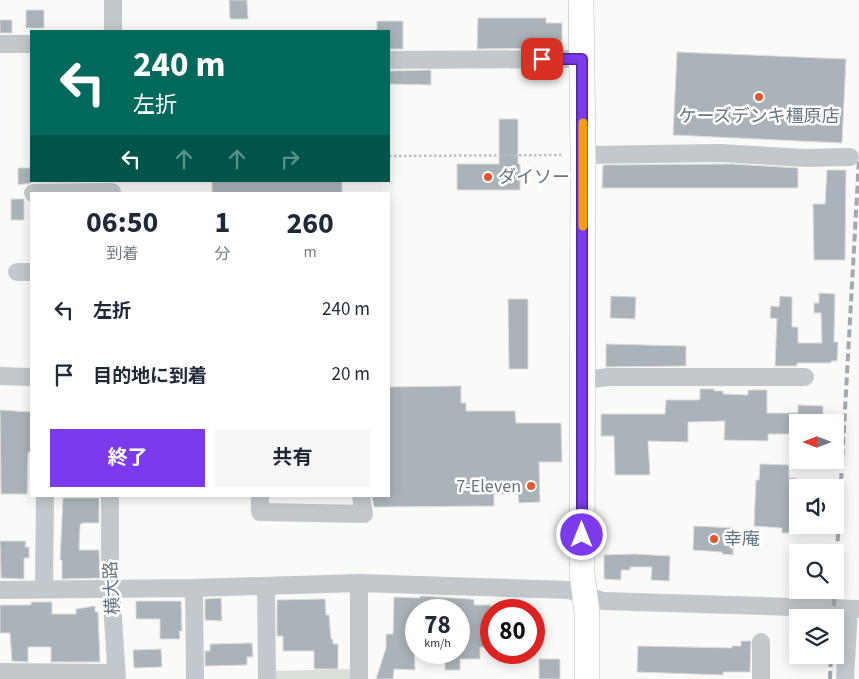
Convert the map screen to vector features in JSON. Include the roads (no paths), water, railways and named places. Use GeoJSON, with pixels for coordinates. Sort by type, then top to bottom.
{"type":"FeatureCollection","features":[{"type":"Feature","properties":{"kind":"highway"},"geometry":{"type":"LineString","coordinates":[[581,0],[583,596],[587,612],[587,679]]}},
{"type":"Feature","properties":{"kind":"street"},"geometry":{"type":"LineString","coordinates":[[113,0],[113,30]]}},
{"type":"Feature","properties":{"kind":"street"},"geometry":{"type":"LineString","coordinates":[[0,44],[30,44]]}},
{"type":"Feature","properties":{"kind":"street"},"geometry":{"type":"LineString","coordinates":[[390,60],[582,59]]}},
{"type":"Feature","properties":{"kind":"street"},"geometry":{"type":"LineString","coordinates":[[583,155],[720,153],[805,158],[850,157]]}},
{"type":"Feature","properties":{"kind":"street"},"geometry":{"type":"LineString","coordinates":[[53,192],[112,189]]}},
{"type":"Feature","properties":{"kind":"street"},"geometry":{"type":"LineString","coordinates":[[0,376],[30,377]]}},
{"type":"Feature","properties":{"kind":"street"},"geometry":{"type":"LineString","coordinates":[[583,380],[609,377],[805,377]]}},
{"type":"Feature","properties":{"kind":"street"},"geometry":{"type":"LineString","coordinates":[[44,590],[45,497]]}},
{"type":"Feature","properties":{"kind":"street","name":"横大路"},"geometry":{"type":"LineString","coordinates":[[110,497],[116,676]]}},
{"type":"Feature","properties":{"kind":"street"},"geometry":{"type":"LineString","coordinates":[[260,497],[260,512],[364,514],[361,497]]}},
{"type":"Feature","properties":{"kind":"street"},"geometry":{"type":"LineString","coordinates":[[359,583],[359,679]]}},
{"type":"Feature","properties":{"kind":"street"},"geometry":{"type":"LineString","coordinates":[[0,590],[194,588],[359,583],[569,590],[603,601],[854,609],[845,679]]}},
{"type":"Feature","properties":{"kind":"street"},"geometry":{"type":"LineString","coordinates":[[266,586],[267,679]]}},
{"type":"Feature","properties":{"kind":"street"},"geometry":{"type":"LineString","coordinates":[[194,588],[195,679]]}},
{"type":"Feature","properties":{"kind":"street"},"geometry":{"type":"LineString","coordinates":[[761,642],[761,679]]}},
{"type":"Feature","properties":{"kind":"street"},"geometry":{"type":"LineString","coordinates":[[0,672],[116,676]]}},
{"type":"Feature","properties":{"kind":"railway"},"geometry":{"type":"LineString","coordinates":[[838,544],[859,159]]}},
{"type":"Feature","properties":{"kind":"railway"},"geometry":{"type":"LineString","coordinates":[[834,599],[834,609]]}},
{"type":"Feature","properties":{"kind":"railway"},"geometry":{"type":"LineString","coordinates":[[830,679],[831,664]]}},
{"type":"Feature","properties":{"kind":"place","name":"ケーズデンキ橿原店"},"geometry":{"type":"Point","coordinates":[759,97]}},
{"type":"Feature","properties":{"kind":"place","name":"ダイソー"},"geometry":{"type":"Point","coordinates":[488,177]}},
{"type":"Feature","properties":{"kind":"place","name":"7-Eleven"},"geometry":{"type":"Point","coordinates":[531,486]}},
{"type":"Feature","properties":{"kind":"place","name":"幸庵"},"geometry":{"type":"Point","coordinates":[714,539]}}]}
